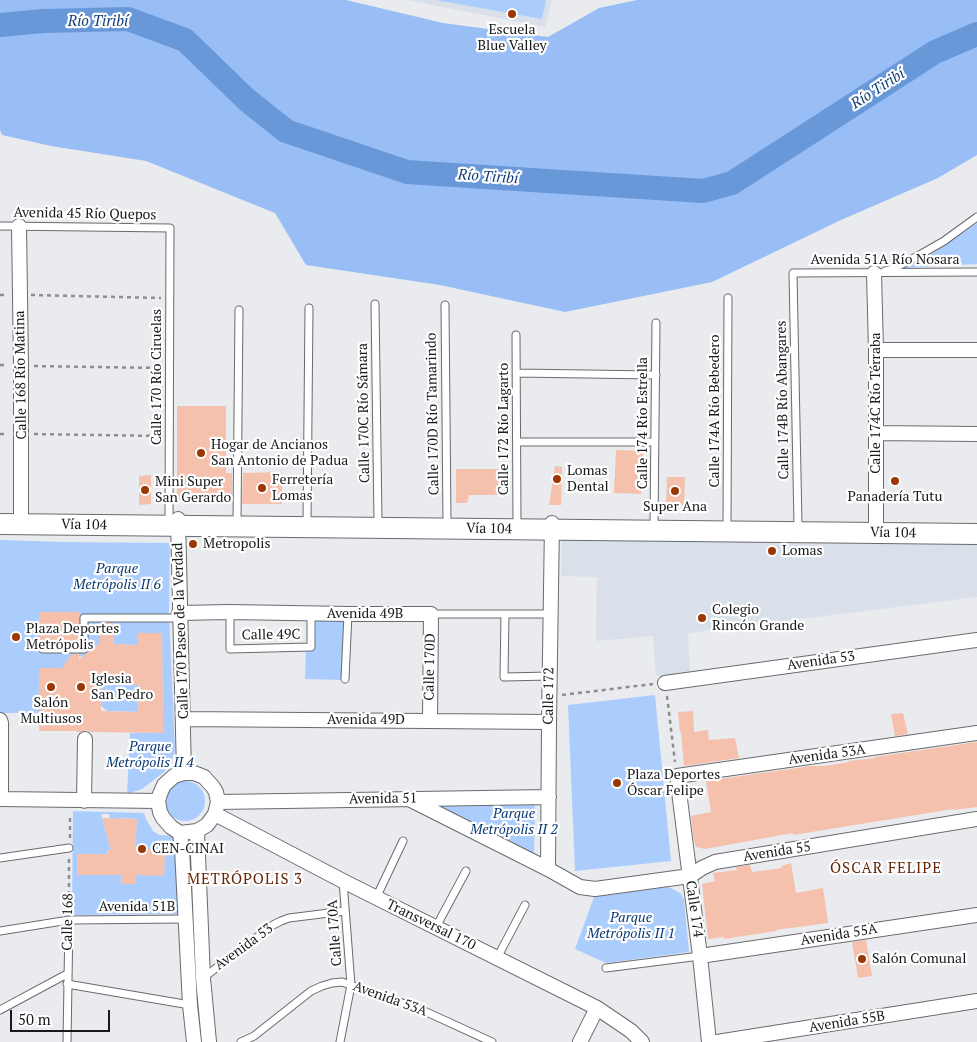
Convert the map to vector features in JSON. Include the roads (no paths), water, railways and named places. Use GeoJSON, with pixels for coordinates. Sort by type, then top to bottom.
{"type":"FeatureCollection","features":[{"type":"Feature","properties":{"kind":"main road","name":"Vía 104"},"geometry":{"type":"LineString","coordinates":[[0,518],[21,521],[173,523],[876,529],[977,527]]}},
{"type":"Feature","properties":{"kind":"main road","name":"Vía 104"},"geometry":{"type":"LineString","coordinates":[[173,523],[238,520],[518,523],[552,526],[654,524],[798,525],[977,534]]}},
{"type":"Feature","properties":{"kind":"main road","name":"Vía 104"},"geometry":{"type":"LineString","coordinates":[[0,524],[21,521]]}},
{"type":"Feature","properties":{"kind":"street","name":"Calle 168 Río Matina"},"geometry":{"type":"LineString","coordinates":[[18,226],[21,366],[21,521]]}},
{"type":"Feature","properties":{"kind":"street","name":"Calle 174C Río Térraba"},"geometry":{"type":"LineString","coordinates":[[874,273],[876,529]]}},
{"type":"Feature","properties":{"kind":"street"},"geometry":{"type":"LineString","coordinates":[[876,350],[977,350]]}},
{"type":"Feature","properties":{"kind":"street"},"geometry":{"type":"LineString","coordinates":[[876,433],[977,434]]}},
{"type":"Feature","properties":{"kind":"street","name":"Calle 170 Paseo de la Verdad"},"geometry":{"type":"LineString","coordinates":[[173,523],[180,615],[184,773]]}},
{"type":"Feature","properties":{"kind":"street","name":"Calle 172"},"geometry":{"type":"LineString","coordinates":[[548,868],[548,722],[552,526]]}},
{"type":"Feature","properties":{"kind":"street","name":"Avenida 49B"},"geometry":{"type":"LineString","coordinates":[[180,615],[230,612],[431,614]]}},
{"type":"Feature","properties":{"kind":"street","name":"Calle 170D"},"geometry":{"type":"LineString","coordinates":[[430,720],[431,614]]}},
{"type":"Feature","properties":{"kind":"street","name":"Avenida 53"},"geometry":{"type":"LineString","coordinates":[[665,683],[977,640]]}},
{"type":"Feature","properties":{"kind":"street","name":"Avenida 49D"},"geometry":{"type":"LineString","coordinates":[[183,719],[548,722]]}},
{"type":"Feature","properties":{"kind":"street"},"geometry":{"type":"LineString","coordinates":[[0,720],[0,799],[158,801]]}},
{"type":"Feature","properties":{"kind":"street","name":"Avenida 53A"},"geometry":{"type":"LineString","coordinates":[[677,776],[977,733]]}},
{"type":"Feature","properties":{"kind":"street"},"geometry":{"type":"LineString","coordinates":[[77,801],[85,738]]}},
{"type":"Feature","properties":{"kind":"street"},"geometry":{"type":"LineString","coordinates":[[184,773],[194,773],[204,777],[216,792],[217,808],[207,825],[197,831],[180,832],[171,827],[160,812],[158,801],[164,785],[174,776],[184,773]]}},
{"type":"Feature","properties":{"kind":"street","name":"Calle 174"},"geometry":{"type":"LineString","coordinates":[[677,776],[710,1042]]}},
{"type":"Feature","properties":{"kind":"street","name":"Avenida 51"},"geometry":{"type":"LineString","coordinates":[[217,808],[409,799],[548,797]]}},
{"type":"Feature","properties":{"kind":"street"},"geometry":{"type":"LineString","coordinates":[[409,799],[548,868]]}},
{"type":"Feature","properties":{"kind":"street","name":"Transversal 170"},"geometry":{"type":"LineString","coordinates":[[217,808],[343,881],[597,1008],[631,1031],[642,1042]]}},
{"type":"Feature","properties":{"kind":"street","name":"Avenida 55"},"geometry":{"type":"LineString","coordinates":[[548,868],[580,888],[596,889],[690,876],[715,862],[977,819]]}},
{"type":"Feature","properties":{"kind":"street"},"geometry":{"type":"LineString","coordinates":[[197,831],[203,978],[209,1042]]}},
{"type":"Feature","properties":{"kind":"street"},"geometry":{"type":"LineString","coordinates":[[180,832],[190,1005],[194,1042]]}},
{"type":"Feature","properties":{"kind":"street","name":"Avenida 55A"},"geometry":{"type":"LineString","coordinates":[[700,956],[977,915]]}},
{"type":"Feature","properties":{"kind":"street","name":"Avenida 55B"},"geometry":{"type":"LineString","coordinates":[[717,1042],[977,1001]]}},
{"type":"Feature","properties":{"kind":"street"},"geometry":{"type":"LineString","coordinates":[[580,1042],[597,1008]]}},
{"type":"Feature","properties":{"kind":"lane"},"geometry":{"type":"LineString","coordinates":[[874,273],[890,270],[944,242],[977,217]]}},
{"type":"Feature","properties":{"kind":"lane","name":"Avenida 45 Río Quepos"},"geometry":{"type":"LineString","coordinates":[[0,226],[170,228]]}},
{"type":"Feature","properties":{"kind":"lane","name":"Calle 170 Río Ciruelas"},"geometry":{"type":"LineString","coordinates":[[170,228],[169,436],[173,523]]}},
{"type":"Feature","properties":{"kind":"lane","name":"Avenida 51A Río Nosara"},"geometry":{"type":"LineString","coordinates":[[794,273],[977,272]]}},
{"type":"Feature","properties":{"kind":"lane","name":"Calle 174B Río Abangares"},"geometry":{"type":"LineString","coordinates":[[794,273],[798,525]]}},
{"type":"Feature","properties":{"kind":"lane","name":"Calle 174A Río Bebedero"},"geometry":{"type":"LineString","coordinates":[[727,525],[728,298]]}},
{"type":"Feature","properties":{"kind":"lane","name":"Calle 170C Río Sámara"},"geometry":{"type":"LineString","coordinates":[[375,304],[378,521]]}},
{"type":"Feature","properties":{"kind":"lane","name":"Calle 170D Río Tamarindo"},"geometry":{"type":"LineString","coordinates":[[445,305],[447,522]]}},
{"type":"Feature","properties":{"kind":"lane"},"geometry":{"type":"LineString","coordinates":[[307,521],[309,308]]}},
{"type":"Feature","properties":{"kind":"lane"},"geometry":{"type":"LineString","coordinates":[[238,520],[239,310]]}},
{"type":"Feature","properties":{"kind":"lane","name":"Calle 174 Río Estrella"},"geometry":{"type":"LineString","coordinates":[[654,524],[656,323]]}},
{"type":"Feature","properties":{"kind":"lane","name":"Calle 172 Río Lagarto"},"geometry":{"type":"LineString","coordinates":[[516,335],[518,523]]}},
{"type":"Feature","properties":{"kind":"lane"},"geometry":{"type":"LineString","coordinates":[[516,372],[656,375]]}},
{"type":"Feature","properties":{"kind":"lane"},"geometry":{"type":"LineString","coordinates":[[517,442],[655,442]]}},
{"type":"Feature","properties":{"kind":"lane","name":"Calle 49C"},"geometry":{"type":"LineString","coordinates":[[230,612],[230,649],[311,647],[312,614]]}},
{"type":"Feature","properties":{"kind":"lane"},"geometry":{"type":"LineString","coordinates":[[345,679],[348,614]]}},
{"type":"Feature","properties":{"kind":"lane","name":"Avenida 49B"},"geometry":{"type":"LineString","coordinates":[[431,614],[550,614]]}},
{"type":"Feature","properties":{"kind":"lane"},"geometry":{"type":"LineString","coordinates":[[505,614],[504,677],[550,676]]}},
{"type":"Feature","properties":{"kind":"lane"},"geometry":{"type":"LineString","coordinates":[[43,649],[84,649],[84,618],[180,615]]}},
{"type":"Feature","properties":{"kind":"lane"},"geometry":{"type":"LineString","coordinates":[[376,898],[403,841]]}},
{"type":"Feature","properties":{"kind":"lane"},"geometry":{"type":"LineString","coordinates":[[0,858],[69,848]]}},
{"type":"Feature","properties":{"kind":"lane"},"geometry":{"type":"LineString","coordinates":[[436,927],[466,871]]}},
{"type":"Feature","properties":{"kind":"lane","name":"Calle 170A"},"geometry":{"type":"LineString","coordinates":[[340,1042],[351,985],[343,881]]}},
{"type":"Feature","properties":{"kind":"lane"},"geometry":{"type":"LineString","coordinates":[[497,958],[525,905]]}},
{"type":"Feature","properties":{"kind":"lane","name":"Avenida 53"},"geometry":{"type":"LineString","coordinates":[[203,978],[281,921],[289,918],[346,911]]}},
{"type":"Feature","properties":{"kind":"lane","name":"Avenida 51B"},"geometry":{"type":"LineString","coordinates":[[0,930],[69,920],[186,919]]}},
{"type":"Feature","properties":{"kind":"lane","name":"Calle 168"},"geometry":{"type":"LineString","coordinates":[[67,1042],[69,920]]}},
{"type":"Feature","properties":{"kind":"lane"},"geometry":{"type":"LineString","coordinates":[[606,968],[700,956]]}},
{"type":"Feature","properties":{"kind":"lane"},"geometry":{"type":"LineString","coordinates":[[0,1010],[67,974]]}},
{"type":"Feature","properties":{"kind":"lane","name":"Avenida 53A"},"geometry":{"type":"LineString","coordinates":[[241,1042],[254,1036],[310,991],[332,983],[342,982],[422,1010],[492,1042]]}},
{"type":"Feature","properties":{"kind":"lane"},"geometry":{"type":"LineString","coordinates":[[67,984],[190,1005]]}},
{"type":"Feature","properties":{"kind":"waterway","name":"Río Tiribí"},"geometry":{"type":"LineString","coordinates":[[0,25],[43,21],[128,19],[185,40],[247,100],[286,131],[407,172],[703,191],[732,183],[935,52],[977,34]]}},
{"type":"Feature","properties":{"kind":"place","name":"Escuela Blue Valley"},"geometry":{"type":"Point","coordinates":[512,14]}},
{"type":"Feature","properties":{"kind":"place","name":"Hogar de Ancianos San Antonio de Padua"},"geometry":{"type":"Point","coordinates":[201,453]}},
{"type":"Feature","properties":{"kind":"place","name":"Lomas Dental"},"geometry":{"type":"Point","coordinates":[557,479]}},
{"type":"Feature","properties":{"kind":"place","name":"Panadería Tutu"},"geometry":{"type":"Point","coordinates":[895,481]}},
{"type":"Feature","properties":{"kind":"place","name":"Ferretería Lomas"},"geometry":{"type":"Point","coordinates":[262,488]}},
{"type":"Feature","properties":{"kind":"place","name":"Mini Super San Gerardo"},"geometry":{"type":"Point","coordinates":[145,490]}},
{"type":"Feature","properties":{"kind":"place","name":"Super Ana"},"geometry":{"type":"Point","coordinates":[675,491]}},
{"type":"Feature","properties":{"kind":"place","name":"Metropolis"},"geometry":{"type":"Point","coordinates":[193,544]}},
{"type":"Feature","properties":{"kind":"place","name":"Lomas"},"geometry":{"type":"Point","coordinates":[772,551]}},
{"type":"Feature","properties":{"kind":"place","name":"Colegio Rincón Grande"},"geometry":{"type":"Point","coordinates":[702,618]}},
{"type":"Feature","properties":{"kind":"place","name":"Plaza Deportes Metrópolis"},"geometry":{"type":"Point","coordinates":[16,637]}},
{"type":"Feature","properties":{"kind":"place","name":"Salón Multiusos"},"geometry":{"type":"Point","coordinates":[51,687]}},
{"type":"Feature","properties":{"kind":"place","name":"Iglesia San Pedro"},"geometry":{"type":"Point","coordinates":[81,687]}},
{"type":"Feature","properties":{"kind":"place","name":"Plaza Deportes Óscar Felipe"},"geometry":{"type":"Point","coordinates":[617,783]}},
{"type":"Feature","properties":{"kind":"place","name":"CEN-CINAI"},"geometry":{"type":"Point","coordinates":[142,849]}},
{"type":"Feature","properties":{"kind":"place","name":"Salón Comunal"},"geometry":{"type":"Point","coordinates":[862,959]}},
{"type":"Feature","properties":{"kind":"district","name":"ÓSCAR FELIPE"},"geometry":{"type":"Point","coordinates":[886,869]}},
{"type":"Feature","properties":{"kind":"district","name":"METRÓPOLIS 3"},"geometry":{"type":"Point","coordinates":[245,880]}},
{"type":"Feature","properties":{"kind":"park label","name":"Parque Metrópolis II 6"},"geometry":{"type":"Point","coordinates":[117,578]}},
{"type":"Feature","properties":{"kind":"park label","name":"Parque Metrópolis II 4"},"geometry":{"type":"Point","coordinates":[150,756]}},
{"type":"Feature","properties":{"kind":"park label","name":"Parque Metrópolis II 2"},"geometry":{"type":"Point","coordinates":[514,822]}},
{"type":"Feature","properties":{"kind":"park label","name":"Parque Metrópolis II 1"},"geometry":{"type":"Point","coordinates":[631,926]}}]}
